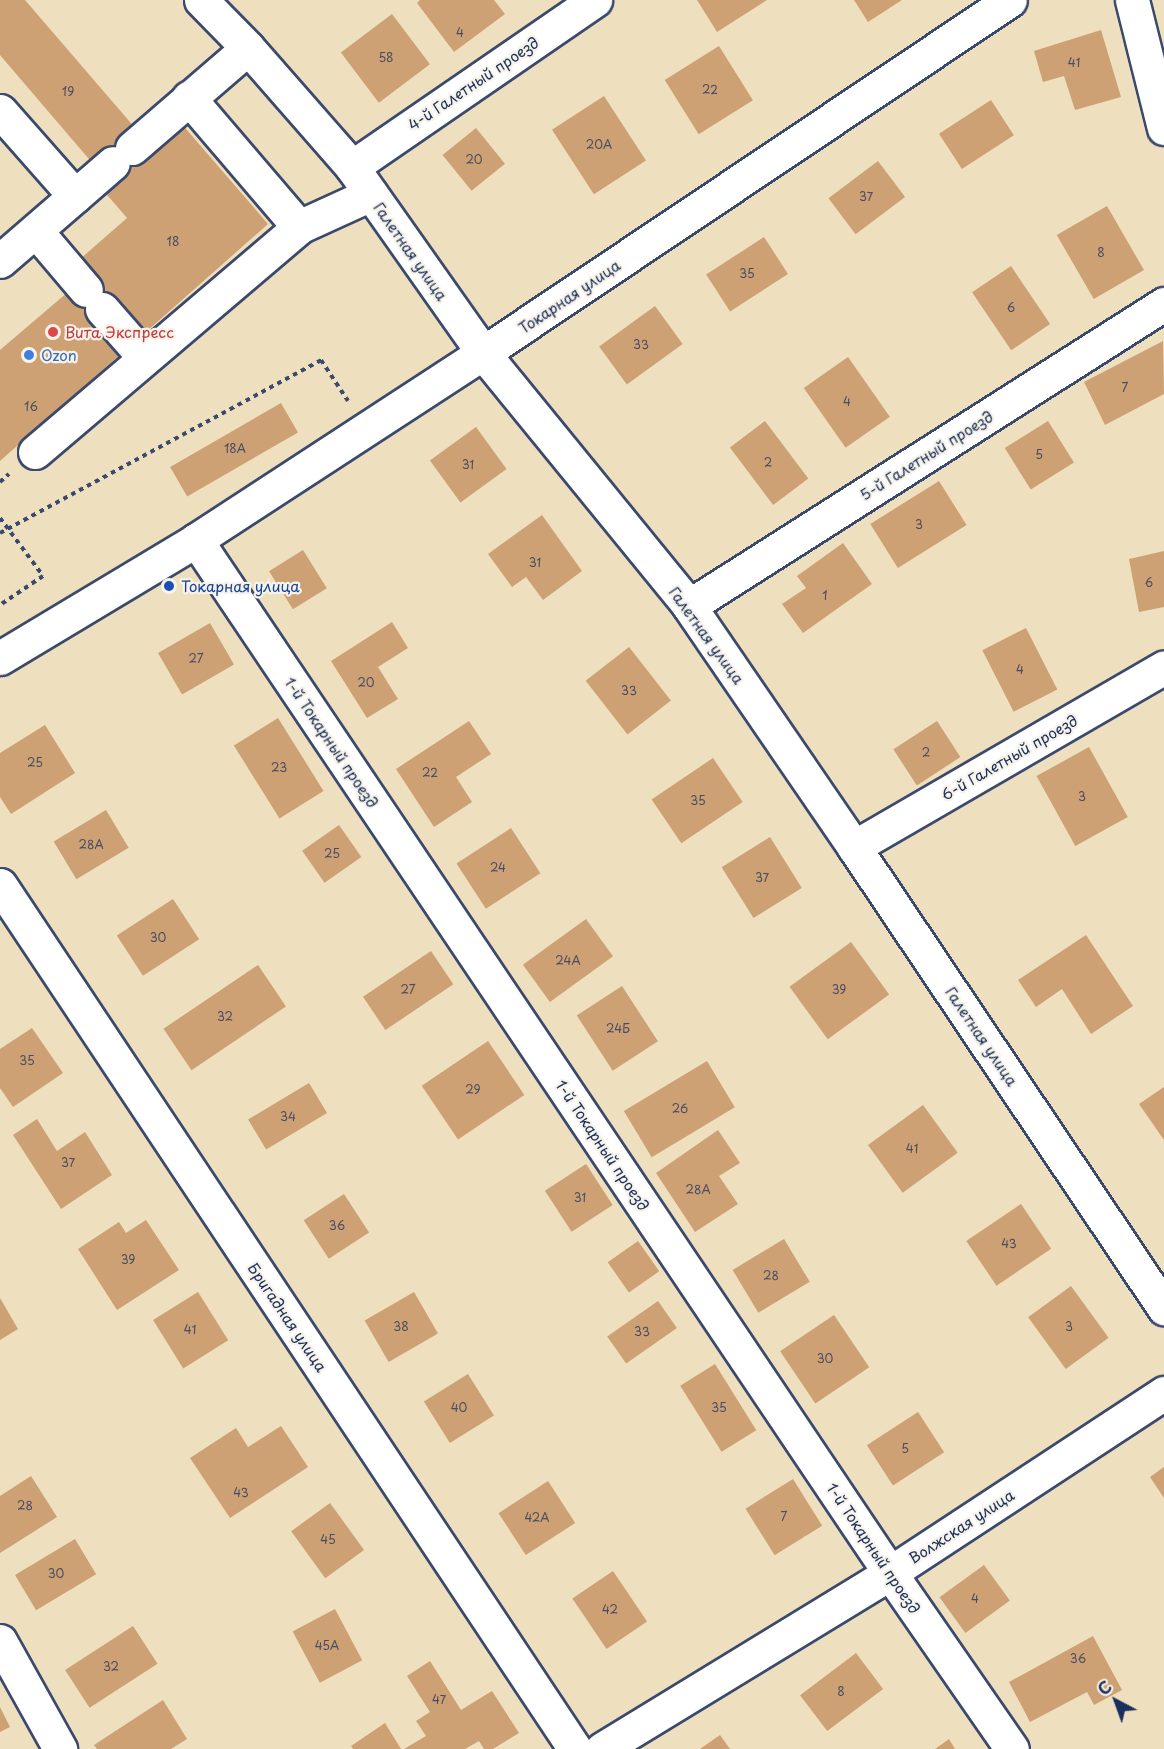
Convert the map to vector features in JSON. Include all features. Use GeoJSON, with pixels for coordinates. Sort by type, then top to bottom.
{"type":"FeatureCollection","features":[{"type":"Feature","properties":{"kind":"street","name":"Галетная улица"},"geometry":{"type":"LineString","coordinates":[[201,0],[248,48],[352,167],[483,353],[689,606],[1164,1308]]}},
{"type":"Feature","properties":{"kind":"street","name":"4-й Галетный проезд"},"geometry":{"type":"LineString","coordinates":[[352,167],[595,0]]}},
{"type":"Feature","properties":{"kind":"street","name":"Токарная улица"},"geometry":{"type":"LineString","coordinates":[[0,658],[196,540],[367,429],[1010,0]]}},
{"type":"Feature","properties":{"kind":"street"},"geometry":{"type":"LineString","coordinates":[[1132,0],[1164,128]]}},
{"type":"Feature","properties":{"kind":"street"},"geometry":{"type":"LineString","coordinates":[[0,261],[248,48]]}},
{"type":"Feature","properties":{"kind":"street"},"geometry":{"type":"LineString","coordinates":[[189,98],[299,227]]}},
{"type":"Feature","properties":{"kind":"street"},"geometry":{"type":"LineString","coordinates":[[0,111],[75,196]]}},
{"type":"Feature","properties":{"kind":"street"},"geometry":{"type":"LineString","coordinates":[[35,452],[299,227],[371,194]]}},
{"type":"Feature","properties":{"kind":"street"},"geometry":{"type":"LineString","coordinates":[[36,231],[145,357]]}},
{"type":"Feature","properties":{"kind":"street","name":"5-й Галетный проезд"},"geometry":{"type":"LineString","coordinates":[[689,606],[1164,304]]}},
{"type":"Feature","properties":{"kind":"street","name":"1-й Токарный проезд"},"geometry":{"type":"LineString","coordinates":[[196,540],[890,1573],[1012,1749]]}},
{"type":"Feature","properties":{"kind":"street","name":"6-й Галетный проезд"},"geometry":{"type":"LineString","coordinates":[[854,847],[1164,667]]}},
{"type":"Feature","properties":{"kind":"street","name":"Бригадная улица"},"geometry":{"type":"LineString","coordinates":[[0,885],[575,1749]]}},
{"type":"Feature","properties":{"kind":"street","name":"Волжская улица"},"geometry":{"type":"LineString","coordinates":[[602,1749],[890,1573],[1164,1393]]}},
{"type":"Feature","properties":{"kind":"street"},"geometry":{"type":"LineString","coordinates":[[0,1641],[60,1749]]}},
{"type":"Feature","properties":{"kind":"path"},"geometry":{"type":"LineString","coordinates":[[0,533],[321,360],[367,429]]}},
{"type":"Feature","properties":{"kind":"path"},"geometry":{"type":"LineString","coordinates":[[0,482],[8,475]]}},
{"type":"Feature","properties":{"kind":"path"},"geometry":{"type":"LineString","coordinates":[[0,518],[43,576],[0,605]]}},
{"type":"Feature","properties":{"kind":"building"},"geometry":{"type":"Polygon","coordinates":[[[0,0],[25,0],[136,129],[180,122],[268,224],[0,461],[0,350],[68,292],[79,260],[127,218],[102,189],[94,165],[0,55],[0,0]]]}},
{"type":"Feature","properties":{"kind":"building"},"geometry":{"type":"Polygon","coordinates":[[[420,0],[494,0],[505,14],[454,52],[417,3],[420,0]]]}},
{"type":"Feature","properties":{"kind":"building"},"geometry":{"type":"Polygon","coordinates":[[[697,0],[767,0],[717,32],[697,0]]]}},
{"type":"Feature","properties":{"kind":"building"},"geometry":{"type":"Polygon","coordinates":[[[854,0],[902,0],[868,22],[854,0]]]}},
{"type":"Feature","properties":{"kind":"building"},"geometry":{"type":"Polygon","coordinates":[[[392,14],[430,64],[379,103],[341,53],[392,14]]]}},
{"type":"Feature","properties":{"kind":"building"},"geometry":{"type":"Polygon","coordinates":[[[1101,30],[1121,97],[1075,110],[1064,76],[1043,82],[1034,51],[1101,30]]]}},
{"type":"Feature","properties":{"kind":"building"},"geometry":{"type":"Polygon","coordinates":[[[719,46],[753,100],[699,134],[665,80],[719,46]]]}},
{"type":"Feature","properties":{"kind":"building"},"geometry":{"type":"Polygon","coordinates":[[[604,96],[646,161],[594,194],[552,130],[604,96]]]}},
{"type":"Feature","properties":{"kind":"building"},"geometry":{"type":"Polygon","coordinates":[[[991,100],[1014,135],[962,169],[939,134],[991,100]]]}},
{"type":"Feature","properties":{"kind":"building"},"geometry":{"type":"Polygon","coordinates":[[[476,128],[505,164],[472,191],[443,155],[476,128]]]}},
{"type":"Feature","properties":{"kind":"building"},"geometry":{"type":"Polygon","coordinates":[[[878,161],[905,197],[856,234],[828,198],[878,161]]]}},
{"type":"Feature","properties":{"kind":"building"},"geometry":{"type":"Polygon","coordinates":[[[1107,206],[1144,270],[1094,299],[1057,235],[1107,206]]]}},
{"type":"Feature","properties":{"kind":"building"},"geometry":{"type":"Polygon","coordinates":[[[764,237],[788,274],[730,311],[706,275],[764,237]]]}},
{"type":"Feature","properties":{"kind":"building"},"geometry":{"type":"Polygon","coordinates":[[[1011,266],[1050,324],[1011,350],[972,292],[1011,266]]]}},
{"type":"Feature","properties":{"kind":"building"},"geometry":{"type":"Polygon","coordinates":[[[655,306],[683,344],[627,385],[599,347],[655,306]]]}},
{"type":"Feature","properties":{"kind":"building"},"geometry":{"type":"Polygon","coordinates":[[[1163,341],[1164,394],[1105,425],[1084,382],[1163,341]]]}},
{"type":"Feature","properties":{"kind":"building"},"geometry":{"type":"Polygon","coordinates":[[[848,357],[890,417],[846,448],[804,388],[848,357]]]}},
{"type":"Feature","properties":{"kind":"building"},"geometry":{"type":"Polygon","coordinates":[[[281,403],[298,432],[187,496],[170,467],[281,403]]]}},
{"type":"Feature","properties":{"kind":"building"},"geometry":{"type":"Polygon","coordinates":[[[765,421],[808,479],[773,505],[730,447],[765,421]]]}},
{"type":"Feature","properties":{"kind":"building"},"geometry":{"type":"Polygon","coordinates":[[[1048,421],[1074,463],[1031,490],[1005,448],[1048,421]]]}},
{"type":"Feature","properties":{"kind":"building"},"geometry":{"type":"Polygon","coordinates":[[[476,427],[507,469],[460,503],[430,461],[476,427]]]}},
{"type":"Feature","properties":{"kind":"building"},"geometry":{"type":"Polygon","coordinates":[[[939,481],[967,525],[898,568],[870,524],[939,481]]]}},
{"type":"Feature","properties":{"kind":"building"},"geometry":{"type":"Polygon","coordinates":[[[542,515],[582,571],[543,600],[526,577],[512,587],[488,554],[542,515]]]}},
{"type":"Feature","properties":{"kind":"building"},"geometry":{"type":"Polygon","coordinates":[[[843,543],[872,584],[803,633],[782,604],[806,588],[797,576],[843,543]]]}},
{"type":"Feature","properties":{"kind":"building"},"geometry":{"type":"Polygon","coordinates":[[[303,550],[327,588],[293,609],[269,571],[303,550]]]}},
{"type":"Feature","properties":{"kind":"building"},"geometry":{"type":"Polygon","coordinates":[[[1164,551],[1164,607],[1139,612],[1129,559],[1164,551]]]}},
{"type":"Feature","properties":{"kind":"building"},"geometry":{"type":"Polygon","coordinates":[[[392,622],[408,648],[378,667],[398,699],[367,718],[331,661],[392,622]]]}},
{"type":"Feature","properties":{"kind":"building"},"geometry":{"type":"Polygon","coordinates":[[[210,623],[234,665],[182,695],[158,653],[210,623]]]}},
{"type":"Feature","properties":{"kind":"building"},"geometry":{"type":"Polygon","coordinates":[[[1026,628],[1057,689],[1014,712],[982,650],[1026,628]]]}},
{"type":"Feature","properties":{"kind":"building"},"geometry":{"type":"Polygon","coordinates":[[[629,647],[671,701],[628,734],[586,681],[629,647]]]}},
{"type":"Feature","properties":{"kind":"building"},"geometry":{"type":"Polygon","coordinates":[[[278,718],[324,791],[279,818],[234,746],[278,718]]]}},
{"type":"Feature","properties":{"kind":"building"},"geometry":{"type":"Polygon","coordinates":[[[469,721],[491,754],[456,777],[472,802],[434,827],[396,769],[469,721]]]}},
{"type":"Feature","properties":{"kind":"building"},"geometry":{"type":"Polygon","coordinates":[[[937,721],[960,757],[917,785],[893,749],[937,721]]]}},
{"type":"Feature","properties":{"kind":"building"},"geometry":{"type":"Polygon","coordinates":[[[45,725],[75,773],[11,814],[0,797],[0,753],[45,725]]]}},
{"type":"Feature","properties":{"kind":"building"},"geometry":{"type":"Polygon","coordinates":[[[1089,747],[1128,817],[1075,846],[1037,776],[1089,747]]]}},
{"type":"Feature","properties":{"kind":"building"},"geometry":{"type":"Polygon","coordinates":[[[713,758],[743,802],[681,843],[652,799],[713,758]]]}},
{"type":"Feature","properties":{"kind":"building"},"geometry":{"type":"Polygon","coordinates":[[[106,810],[129,848],[76,879],[54,841],[106,810]]]}},
{"type":"Feature","properties":{"kind":"building"},"geometry":{"type":"Polygon","coordinates":[[[339,825],[361,857],[325,883],[302,851],[339,825]]]}},
{"type":"Feature","properties":{"kind":"building"},"geometry":{"type":"Polygon","coordinates":[[[511,828],[540,873],[486,909],[456,863],[511,828]]]}},
{"type":"Feature","properties":{"kind":"building"},"geometry":{"type":"Polygon","coordinates":[[[770,837],[802,888],[753,918],[722,867],[770,837]]]}},
{"type":"Feature","properties":{"kind":"building"},"geometry":{"type":"Polygon","coordinates":[[[173,899],[199,939],[143,976],[117,935],[173,899]]]}},
{"type":"Feature","properties":{"kind":"building"},"geometry":{"type":"Polygon","coordinates":[[[586,919],[613,956],[550,1002],[523,965],[586,919]]]}},
{"type":"Feature","properties":{"kind":"building"},"geometry":{"type":"Polygon","coordinates":[[[1086,935],[1133,1006],[1091,1034],[1062,989],[1036,1007],[1018,980],[1086,935]]]}},
{"type":"Feature","properties":{"kind":"building"},"geometry":{"type":"Polygon","coordinates":[[[851,942],[889,995],[828,1039],[790,987],[851,942]]]}},
{"type":"Feature","properties":{"kind":"building"},"geometry":{"type":"Polygon","coordinates":[[[431,951],[453,984],[385,1030],[363,997],[431,951]]]}},
{"type":"Feature","properties":{"kind":"building"},"geometry":{"type":"Polygon","coordinates":[[[258,965],[286,1006],[191,1070],[163,1029],[258,965]]]}},
{"type":"Feature","properties":{"kind":"building"},"geometry":{"type":"Polygon","coordinates":[[[622,986],[658,1041],[613,1071],[577,1015],[622,986]]]}},
{"type":"Feature","properties":{"kind":"building"},"geometry":{"type":"Polygon","coordinates":[[[32,1028],[63,1073],[13,1107],[0,1088],[0,1049],[32,1028]]]}},
{"type":"Feature","properties":{"kind":"building"},"geometry":{"type":"Polygon","coordinates":[[[488,1041],[524,1095],[458,1140],[422,1086],[488,1041]]]}},
{"type":"Feature","properties":{"kind":"building"},"geometry":{"type":"Polygon","coordinates":[[[707,1061],[735,1107],[652,1157],[624,1111],[707,1061]]]}},
{"type":"Feature","properties":{"kind":"building"},"geometry":{"type":"Polygon","coordinates":[[[309,1083],[327,1113],[266,1150],[248,1120],[309,1083]]]}},
{"type":"Feature","properties":{"kind":"building"},"geometry":{"type":"Polygon","coordinates":[[[1164,1087],[1164,1140],[1139,1104],[1164,1087]]]}},
{"type":"Feature","properties":{"kind":"building"},"geometry":{"type":"Polygon","coordinates":[[[923,1105],[958,1153],[903,1193],[868,1145],[923,1105]]]}},
{"type":"Feature","properties":{"kind":"building"},"geometry":{"type":"Polygon","coordinates":[[[37,1119],[57,1151],[85,1132],[112,1175],[61,1209],[13,1135],[37,1119]]]}},
{"type":"Feature","properties":{"kind":"building"},"geometry":{"type":"Polygon","coordinates":[[[718,1130],[740,1163],[719,1176],[738,1204],[695,1232],[656,1173],[718,1130]]]}},
{"type":"Feature","properties":{"kind":"building"},"geometry":{"type":"Polygon","coordinates":[[[586,1164],[613,1205],[572,1232],[545,1191],[586,1164]]]}},
{"type":"Feature","properties":{"kind":"building"},"geometry":{"type":"Polygon","coordinates":[[[344,1194],[369,1233],[329,1259],[304,1220],[344,1194]]]}},
{"type":"Feature","properties":{"kind":"building"},"geometry":{"type":"Polygon","coordinates":[[[1021,1204],[1051,1249],[996,1286],[966,1241],[1021,1204]]]}},
{"type":"Feature","properties":{"kind":"building"},"geometry":{"type":"Polygon","coordinates":[[[146,1220],[179,1270],[117,1310],[78,1249],[119,1222],[126,1233],[146,1220]]]}},
{"type":"Feature","properties":{"kind":"building"},"geometry":{"type":"Polygon","coordinates":[[[784,1239],[810,1282],[758,1313],[733,1270],[784,1239]]]}},
{"type":"Feature","properties":{"kind":"building"},"geometry":{"type":"Polygon","coordinates":[[[638,1241],[659,1271],[629,1293],[608,1262],[638,1241]]]}},
{"type":"Feature","properties":{"kind":"building"},"geometry":{"type":"Polygon","coordinates":[[[1071,1286],[1109,1338],[1066,1369],[1028,1317],[1071,1286]]]}},
{"type":"Feature","properties":{"kind":"building"},"geometry":{"type":"Polygon","coordinates":[[[198,1292],[228,1340],[183,1368],[153,1320],[198,1292]]]}},
{"type":"Feature","properties":{"kind":"building"},"geometry":{"type":"Polygon","coordinates":[[[414,1292],[438,1334],[389,1362],[365,1320],[414,1292]]]}},
{"type":"Feature","properties":{"kind":"building"},"geometry":{"type":"Polygon","coordinates":[[[0,1298],[18,1329],[0,1340],[0,1298]]]}},
{"type":"Feature","properties":{"kind":"building"},"geometry":{"type":"Polygon","coordinates":[[[658,1301],[677,1328],[626,1364],[607,1337],[658,1301]]]}},
{"type":"Feature","properties":{"kind":"building"},"geometry":{"type":"Polygon","coordinates":[[[834,1315],[869,1367],[815,1404],[780,1351],[834,1315]]]}},
{"type":"Feature","properties":{"kind":"building"},"geometry":{"type":"Polygon","coordinates":[[[715,1364],[756,1430],[722,1452],[680,1386],[715,1364]]]}},
{"type":"Feature","properties":{"kind":"building"},"geometry":{"type":"Polygon","coordinates":[[[468,1374],[494,1416],[450,1443],[424,1402],[468,1374]]]}},
{"type":"Feature","properties":{"kind":"building"},"geometry":{"type":"Polygon","coordinates":[[[918,1412],[944,1452],[893,1485],[867,1445],[918,1412]]]}},
{"type":"Feature","properties":{"kind":"building"},"geometry":{"type":"Polygon","coordinates":[[[281,1426],[308,1467],[230,1518],[190,1458],[236,1428],[248,1447],[281,1426]]]}},
{"type":"Feature","properties":{"kind":"building"},"geometry":{"type":"Polygon","coordinates":[[[1164,1467],[1164,1498],[1150,1477],[1164,1467]]]}},
{"type":"Feature","properties":{"kind":"building"},"geometry":{"type":"Polygon","coordinates":[[[31,1476],[57,1517],[0,1553],[0,1496],[31,1476]]]}},
{"type":"Feature","properties":{"kind":"building"},"geometry":{"type":"Polygon","coordinates":[[[793,1479],[822,1526],[775,1555],[746,1509],[793,1479]]]}},
{"type":"Feature","properties":{"kind":"building"},"geometry":{"type":"Polygon","coordinates":[[[548,1481],[575,1523],[526,1555],[499,1513],[548,1481]]]}},
{"type":"Feature","properties":{"kind":"building"},"geometry":{"type":"Polygon","coordinates":[[[330,1503],[364,1550],[325,1578],[291,1531],[330,1503]]]}},
{"type":"Feature","properties":{"kind":"building"},"geometry":{"type":"Polygon","coordinates":[[[75,1539],[96,1574],[36,1610],[15,1575],[75,1539]]]}},
{"type":"Feature","properties":{"kind":"building"},"geometry":{"type":"Polygon","coordinates":[[[984,1565],[1010,1601],[965,1633],[940,1597],[984,1565]]]}},
{"type":"Feature","properties":{"kind":"building"},"geometry":{"type":"Polygon","coordinates":[[[613,1571],[647,1622],[606,1649],[572,1598],[613,1571]]]}},
{"type":"Feature","properties":{"kind":"building"},"geometry":{"type":"Polygon","coordinates":[[[335,1609],[362,1660],[320,1683],[293,1632],[335,1609]]]}},
{"type":"Feature","properties":{"kind":"building"},"geometry":{"type":"Polygon","coordinates":[[[133,1626],[158,1664],[90,1708],[65,1670],[133,1626]]]}},
{"type":"Feature","properties":{"kind":"building"},"geometry":{"type":"Polygon","coordinates":[[[1093,1636],[1122,1690],[1094,1705],[1087,1692],[1030,1722],[1009,1682],[1093,1636]]]}},
{"type":"Feature","properties":{"kind":"building"},"geometry":{"type":"Polygon","coordinates":[[[856,1653],[883,1689],[827,1731],[800,1695],[856,1653]]]}},
{"type":"Feature","properties":{"kind":"building"},"geometry":{"type":"Polygon","coordinates":[[[430,1661],[461,1710],[492,1691],[519,1733],[493,1749],[484,1749],[479,1741],[465,1749],[404,1749],[426,1736],[416,1721],[430,1712],[407,1676],[430,1661]]]}},
{"type":"Feature","properties":{"kind":"building"},"geometry":{"type":"Polygon","coordinates":[[[163,1700],[187,1739],[171,1749],[97,1749],[94,1745],[163,1700]]]}},
{"type":"Feature","properties":{"kind":"building"},"geometry":{"type":"Polygon","coordinates":[[[0,1707],[10,1727],[0,1732],[0,1707]]]}},
{"type":"Feature","properties":{"kind":"building"},"geometry":{"type":"Polygon","coordinates":[[[385,1723],[401,1749],[353,1749],[351,1746],[385,1723]]]}},
{"type":"Feature","properties":{"kind":"building"},"geometry":{"type":"Polygon","coordinates":[[[720,1735],[730,1749],[700,1749],[720,1735]]]}},
{"type":"Feature","properties":{"kind":"building"},"geometry":{"type":"Polygon","coordinates":[[[949,1739],[955,1749],[935,1749],[949,1739]]]}},
{"type":"Feature","properties":{"kind":"place","name":"Вита Экспресс"},"geometry":{"type":"Point","coordinates":[53,332]}},
{"type":"Feature","properties":{"kind":"place","name":"Ozon"},"geometry":{"type":"Point","coordinates":[29,355]}},
{"type":"Feature","properties":{"kind":"place","name":"Токарная улица"},"geometry":{"type":"Point","coordinates":[169,586]}}]}
